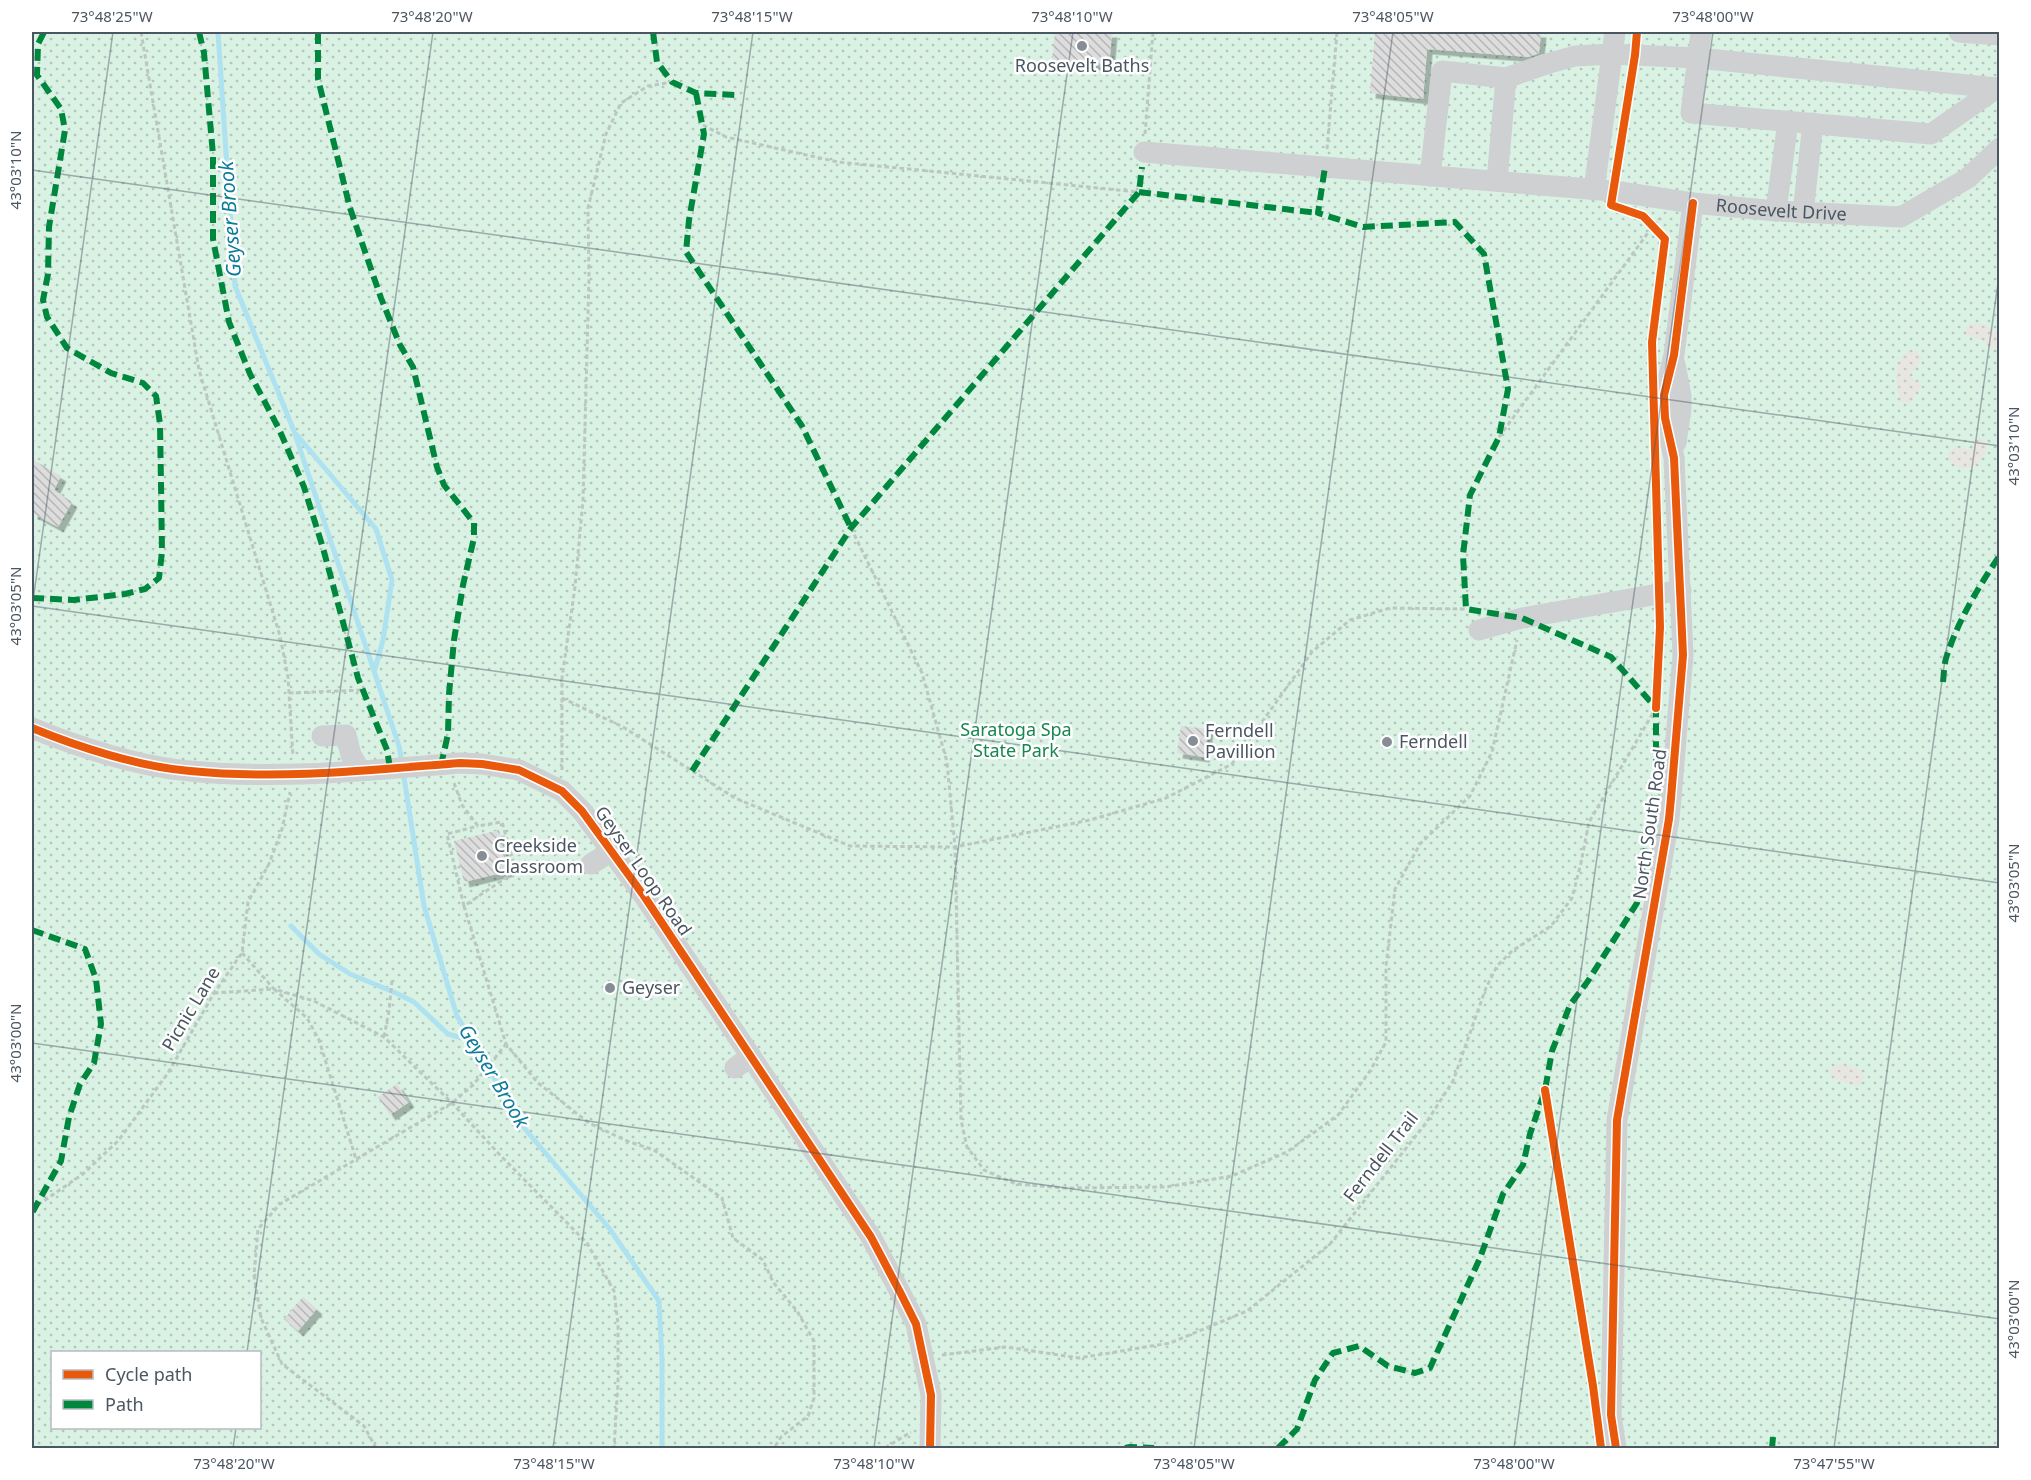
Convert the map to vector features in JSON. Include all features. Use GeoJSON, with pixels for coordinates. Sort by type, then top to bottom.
{"type":"FeatureCollection","features":[{"type":"Feature","properties":{"kind":"street"},"geometry":{"type":"LineString","coordinates":[[1594,190],[1615,32]]}},
{"type":"Feature","properties":{"kind":"street"},"geometry":{"type":"LineString","coordinates":[[1701,32],[1691,112],[1931,134],[1998,88]]}},
{"type":"Feature","properties":{"kind":"street"},"geometry":{"type":"LineString","coordinates":[[1959,32],[2000,35]]}},
{"type":"Feature","properties":{"kind":"street"},"geometry":{"type":"LineString","coordinates":[[1430,176],[1442,71],[1506,78],[1575,56],[1612,54],[1697,58],[1998,88]]}},
{"type":"Feature","properties":{"kind":"street"},"geometry":{"type":"LineString","coordinates":[[1497,182],[1506,78]]}},
{"type":"Feature","properties":{"kind":"street"},"geometry":{"type":"LineString","coordinates":[[1776,211],[1788,121]]}},
{"type":"Feature","properties":{"kind":"street"},"geometry":{"type":"LineString","coordinates":[[1803,213],[1813,123]]}},
{"type":"Feature","properties":{"kind":"street","name":"Roosevelt Drive"},"geometry":{"type":"LineString","coordinates":[[1144,147],[1325,167],[1594,190],[1776,211],[1901,217],[1968,178],[2000,148]]}},
{"type":"Feature","properties":{"kind":"street","name":"North South Road"},"geometry":{"type":"LineString","coordinates":[[1616,1449],[1611,1415],[1617,1120],[1669,819],[1683,655],[1674,458],[1682,409],[1674,355],[1693,203]]}},
{"type":"Feature","properties":{"kind":"street"},"geometry":{"type":"LineString","coordinates":[[1479,630],[1522,618],[1681,590]]}},
{"type":"Feature","properties":{"kind":"street","name":"Geyser Loop Road"},"geometry":{"type":"LineString","coordinates":[[32,728],[133,761],[189,771],[294,775],[482,764],[519,770],[562,791],[582,811],[644,896],[743,1062],[871,1237],[916,1324],[932,1395],[930,1449]]}},
{"type":"Feature","properties":{"kind":"street"},"geometry":{"type":"LineString","coordinates":[[321,736],[346,735],[351,754],[360,770]]}},
{"type":"Feature","properties":{"kind":"street"},"geometry":{"type":"LineString","coordinates":[[591,864],[612,851]]}},
{"type":"Feature","properties":{"kind":"path"},"geometry":{"type":"LineString","coordinates":[[1144,147],[1153,32]]}},
{"type":"Feature","properties":{"kind":"path"},"geometry":{"type":"LineString","coordinates":[[1325,167],[1337,32]]}},
{"type":"Feature","properties":{"kind":"path"},"geometry":{"type":"LineString","coordinates":[[562,791],[562,678],[575,587],[583,500],[589,277],[588,208],[606,134],[621,103],[648,86],[672,82]]}},
{"type":"Feature","properties":{"kind":"path"},"geometry":{"type":"LineString","coordinates":[[703,125],[726,137],[838,162],[1139,192]]}},
{"type":"Feature","properties":{"kind":"path"},"geometry":{"type":"LineString","coordinates":[[1499,437],[1653,226],[1658,220],[1693,203]]}},
{"type":"Feature","properties":{"kind":"path"},"geometry":{"type":"LineString","coordinates":[[851,528],[922,673],[947,762],[955,847],[961,1120],[967,1147],[984,1170],[1016,1184],[1064,1188],[1166,1187],[1232,1176],[1287,1152],[1338,1115],[1370,1071],[1386,1042],[1386,966],[1395,889],[1420,844],[1470,796],[1492,752],[1522,618]]}},
{"type":"Feature","properties":{"kind":"path"},"geometry":{"type":"LineString","coordinates":[[562,698],[623,727],[735,798],[850,846],[955,847],[1090,820],[1166,798],[1232,764],[1312,652],[1350,620],[1390,608],[1466,609]]}},
{"type":"Feature","properties":{"kind":"path"},"geometry":{"type":"LineString","coordinates":[[289,693],[364,690]]}},
{"type":"Feature","properties":{"kind":"path"},"geometry":{"type":"LineString","coordinates":[[1656,708],[1657,696]]}},
{"type":"Feature","properties":{"kind":"path"},"geometry":{"type":"LineString","coordinates":[[441,765],[452,780],[462,805],[478,826]]}},
{"type":"Feature","properties":{"kind":"path"},"geometry":{"type":"LineString","coordinates":[[464,906],[516,871],[502,822],[447,834],[464,906],[506,1044],[538,1083],[589,1123],[627,1141],[654,1150],[723,1198],[734,1238],[763,1260],[773,1282],[797,1311],[814,1341],[814,1398],[808,1416],[781,1437],[774,1449]]}},
{"type":"Feature","properties":{"kind":"path"},"geometry":{"type":"LineString","coordinates":[[242,953],[274,989],[307,1018],[319,1040],[356,1159]]}},
{"type":"Feature","properties":{"kind":"path"},"geometry":{"type":"LineString","coordinates":[[384,1037],[392,980]]}},
{"type":"Feature","properties":{"kind":"path"},"geometry":{"type":"LineString","coordinates":[[214,993],[274,989],[314,1001],[384,1037],[452,1103],[587,1243],[614,1291],[618,1324],[614,1449]]}},
{"type":"Feature","properties":{"kind":"path"},"geometry":{"type":"LineString","coordinates":[[376,1449],[364,1426],[282,1364],[261,1318],[254,1275],[258,1229],[280,1204],[452,1103],[473,1085],[506,1044]]}},
{"type":"Feature","properties":{"kind":"path"},"geometry":{"type":"LineString","coordinates":[[885,1449],[931,1419]]}},
{"type":"Feature","properties":{"kind":"green space","name":"Saratoga Spa State Park"},"geometry":{"type":"Polygon","coordinates":[[[32,32],[1999,32],[1999,1448],[32,1448],[32,32]]]}},
{"type":"Feature","properties":{"kind":"sand"},"geometry":{"type":"Polygon","coordinates":[[[1973,323],[1986,325],[1998,333],[1999,347],[1994,349],[1981,340],[1965,335],[1966,328],[1973,323]]]}},
{"type":"Feature","properties":{"kind":"sand"},"geometry":{"type":"Polygon","coordinates":[[[1910,350],[1916,351],[1921,357],[1918,366],[1911,373],[1911,378],[1919,381],[1921,386],[1911,403],[1900,402],[1896,380],[1900,360],[1910,350]]]}},
{"type":"Feature","properties":{"kind":"sand"},"geometry":{"type":"Polygon","coordinates":[[[1980,438],[1986,442],[1986,447],[1984,457],[1977,465],[1960,468],[1949,461],[1948,453],[1956,447],[1970,450],[1980,438]]]}},
{"type":"Feature","properties":{"kind":"sand"},"geometry":{"type":"Polygon","coordinates":[[[1839,1064],[1851,1065],[1862,1071],[1864,1078],[1860,1085],[1852,1085],[1833,1078],[1830,1073],[1832,1067],[1839,1064]]]}},
{"type":"Feature","properties":{"kind":"building","name":"Roosevelt Baths"},"geometry":{"type":"Polygon","coordinates":[[[1055,32],[1112,32],[1109,66],[1052,61],[1055,32]]]}},
{"type":"Feature","properties":{"kind":"building"},"geometry":{"type":"Polygon","coordinates":[[[1375,32],[1541,32],[1539,53],[1528,57],[1427,49],[1423,99],[1370,93],[1375,32]]]}},
{"type":"Feature","properties":{"kind":"building"},"geometry":{"type":"Polygon","coordinates":[[[32,459],[61,476],[54,490],[72,502],[58,527],[32,513],[32,459]]]}},
{"type":"Feature","properties":{"kind":"building","name":"Ferndell Pavillion"},"geometry":{"type":"Polygon","coordinates":[[[1181,726],[1208,729],[1204,757],[1177,753],[1181,726]]]}},
{"type":"Feature","properties":{"kind":"building","name":"Creekside Classroom"},"geometry":{"type":"Polygon","coordinates":[[[499,830],[509,871],[464,882],[454,841],[499,830]]]}},
{"type":"Feature","properties":{"kind":"building"},"geometry":{"type":"Polygon","coordinates":[[[397,1084],[409,1102],[390,1115],[378,1097],[397,1084]]]}},
{"type":"Feature","properties":{"kind":"building"},"geometry":{"type":"Polygon","coordinates":[[[303,1297],[317,1309],[298,1331],[284,1319],[303,1297]]]}},
{"type":"Feature","properties":{"kind":"waterway","name":"Geyser Brook"},"geometry":{"type":"LineString","coordinates":[[218,32],[235,286],[294,431],[399,746],[402,762]]}},
{"type":"Feature","properties":{"kind":"waterway","name":"Geyser Brook"},"geometry":{"type":"LineString","coordinates":[[297,435],[376,529],[392,580],[383,640],[375,669]]}},
{"type":"Feature","properties":{"kind":"waterway","name":"Geyser Brook"},"geometry":{"type":"LineString","coordinates":[[403,771],[424,906],[457,1016],[525,1129],[609,1228],[659,1301],[662,1359],[662,1448]]}},
{"type":"Feature","properties":{"kind":"waterway"},"geometry":{"type":"LineString","coordinates":[[291,926],[319,954],[350,974],[414,1002],[448,1034],[472,1041]]}},
{"type":"Feature","properties":{"kind":"marked path"},"geometry":{"type":"LineString","coordinates":[[32,598],[74,600],[125,594],[145,589],[159,578],[162,552],[160,424],[156,396],[143,383],[111,373],[67,348],[47,317],[43,300],[48,274],[49,227],[65,130],[61,109],[37,75],[38,44],[44,32]]}},
{"type":"Feature","properties":{"kind":"marked path"},"geometry":{"type":"LineString","coordinates":[[199,32],[204,53],[213,155],[213,239],[229,322],[250,374],[279,429],[304,487],[358,678],[387,750],[390,768]]}},
{"type":"Feature","properties":{"kind":"marked path"},"geometry":{"type":"LineString","coordinates":[[318,32],[318,79],[350,208],[381,298],[400,345],[413,367],[437,467],[444,485],[474,523],[474,538],[454,640],[448,734],[441,765]]}},
{"type":"Feature","properties":{"kind":"marked path"},"geometry":{"type":"LineString","coordinates":[[653,32],[657,62],[672,82],[696,93],[735,95]]}},
{"type":"Feature","properties":{"kind":"marked path"},"geometry":{"type":"LineString","coordinates":[[696,93],[704,134],[689,220],[686,252],[802,426],[851,528]]}},
{"type":"Feature","properties":{"kind":"marked path"},"geometry":{"type":"LineString","coordinates":[[692,771],[851,528],[1139,192],[1142,167]]}},
{"type":"Feature","properties":{"kind":"marked path"},"geometry":{"type":"LineString","coordinates":[[1278,1448],[1297,1429],[1315,1380],[1333,1353],[1359,1346],[1388,1366],[1415,1373],[1430,1368],[1480,1258],[1503,1194],[1523,1165],[1530,1134],[1545,1090],[1552,1051],[1570,1005],[1588,981],[1637,903],[1656,783],[1656,708],[1611,657],[1522,618],[1466,609],[1463,555],[1470,495],[1499,437],[1508,389],[1484,254],[1455,222],[1363,227],[1318,213],[1325,167]]}},
{"type":"Feature","properties":{"kind":"marked path"},"geometry":{"type":"LineString","coordinates":[[1139,192],[1318,213]]}},
{"type":"Feature","properties":{"kind":"marked path"},"geometry":{"type":"LineString","coordinates":[[1943,682],[1946,658],[1957,629],[2000,555]]}},
{"type":"Feature","properties":{"kind":"marked path"},"geometry":{"type":"LineString","coordinates":[[32,930],[85,949],[96,979],[101,1024],[94,1063],[80,1084],[69,1117],[61,1161],[32,1213]]}},
{"type":"Feature","properties":{"kind":"marked path"},"geometry":{"type":"LineString","coordinates":[[1772,1448],[1773,1437]]}},
{"type":"Feature","properties":{"kind":"marked path"},"geometry":{"type":"LineString","coordinates":[[1125,1448],[1154,1448]]}},
{"type":"Feature","properties":{"kind":"cycle path"},"geometry":{"type":"LineString","coordinates":[[1637,32],[1611,205],[1643,216],[1665,239],[1652,342],[1660,627],[1656,708]]}},
{"type":"Feature","properties":{"kind":"cycle path"},"geometry":{"type":"LineString","coordinates":[[1616,1448],[1611,1415],[1617,1120],[1669,819],[1683,655],[1674,458],[1665,418],[1664,395],[1674,355],[1693,203]]}},
{"type":"Feature","properties":{"kind":"cycle path"},"geometry":{"type":"LineString","coordinates":[[32,728],[110,755],[171,769],[258,775],[359,771],[460,763],[482,764],[519,770],[562,791],[582,811],[644,896],[871,1237],[916,1324],[931,1395],[930,1448]]}},
{"type":"Feature","properties":{"kind":"cycle path"},"geometry":{"type":"LineString","coordinates":[[1545,1090],[1601,1448]]}},
{"type":"Feature","properties":{"kind":"place","name":"Roosevelt Baths"},"geometry":{"type":"Point","coordinates":[1082,46]}},
{"type":"Feature","properties":{"kind":"place","name":"Ferndell Pavillion"},"geometry":{"type":"Point","coordinates":[1193,741]}},
{"type":"Feature","properties":{"kind":"place","name":"Ferndell"},"geometry":{"type":"Point","coordinates":[1387,742]}},
{"type":"Feature","properties":{"kind":"place","name":"Creekside Classroom"},"geometry":{"type":"Point","coordinates":[482,856]}},
{"type":"Feature","properties":{"kind":"place","name":"Geyser"},"geometry":{"type":"Point","coordinates":[610,988]}}]}
